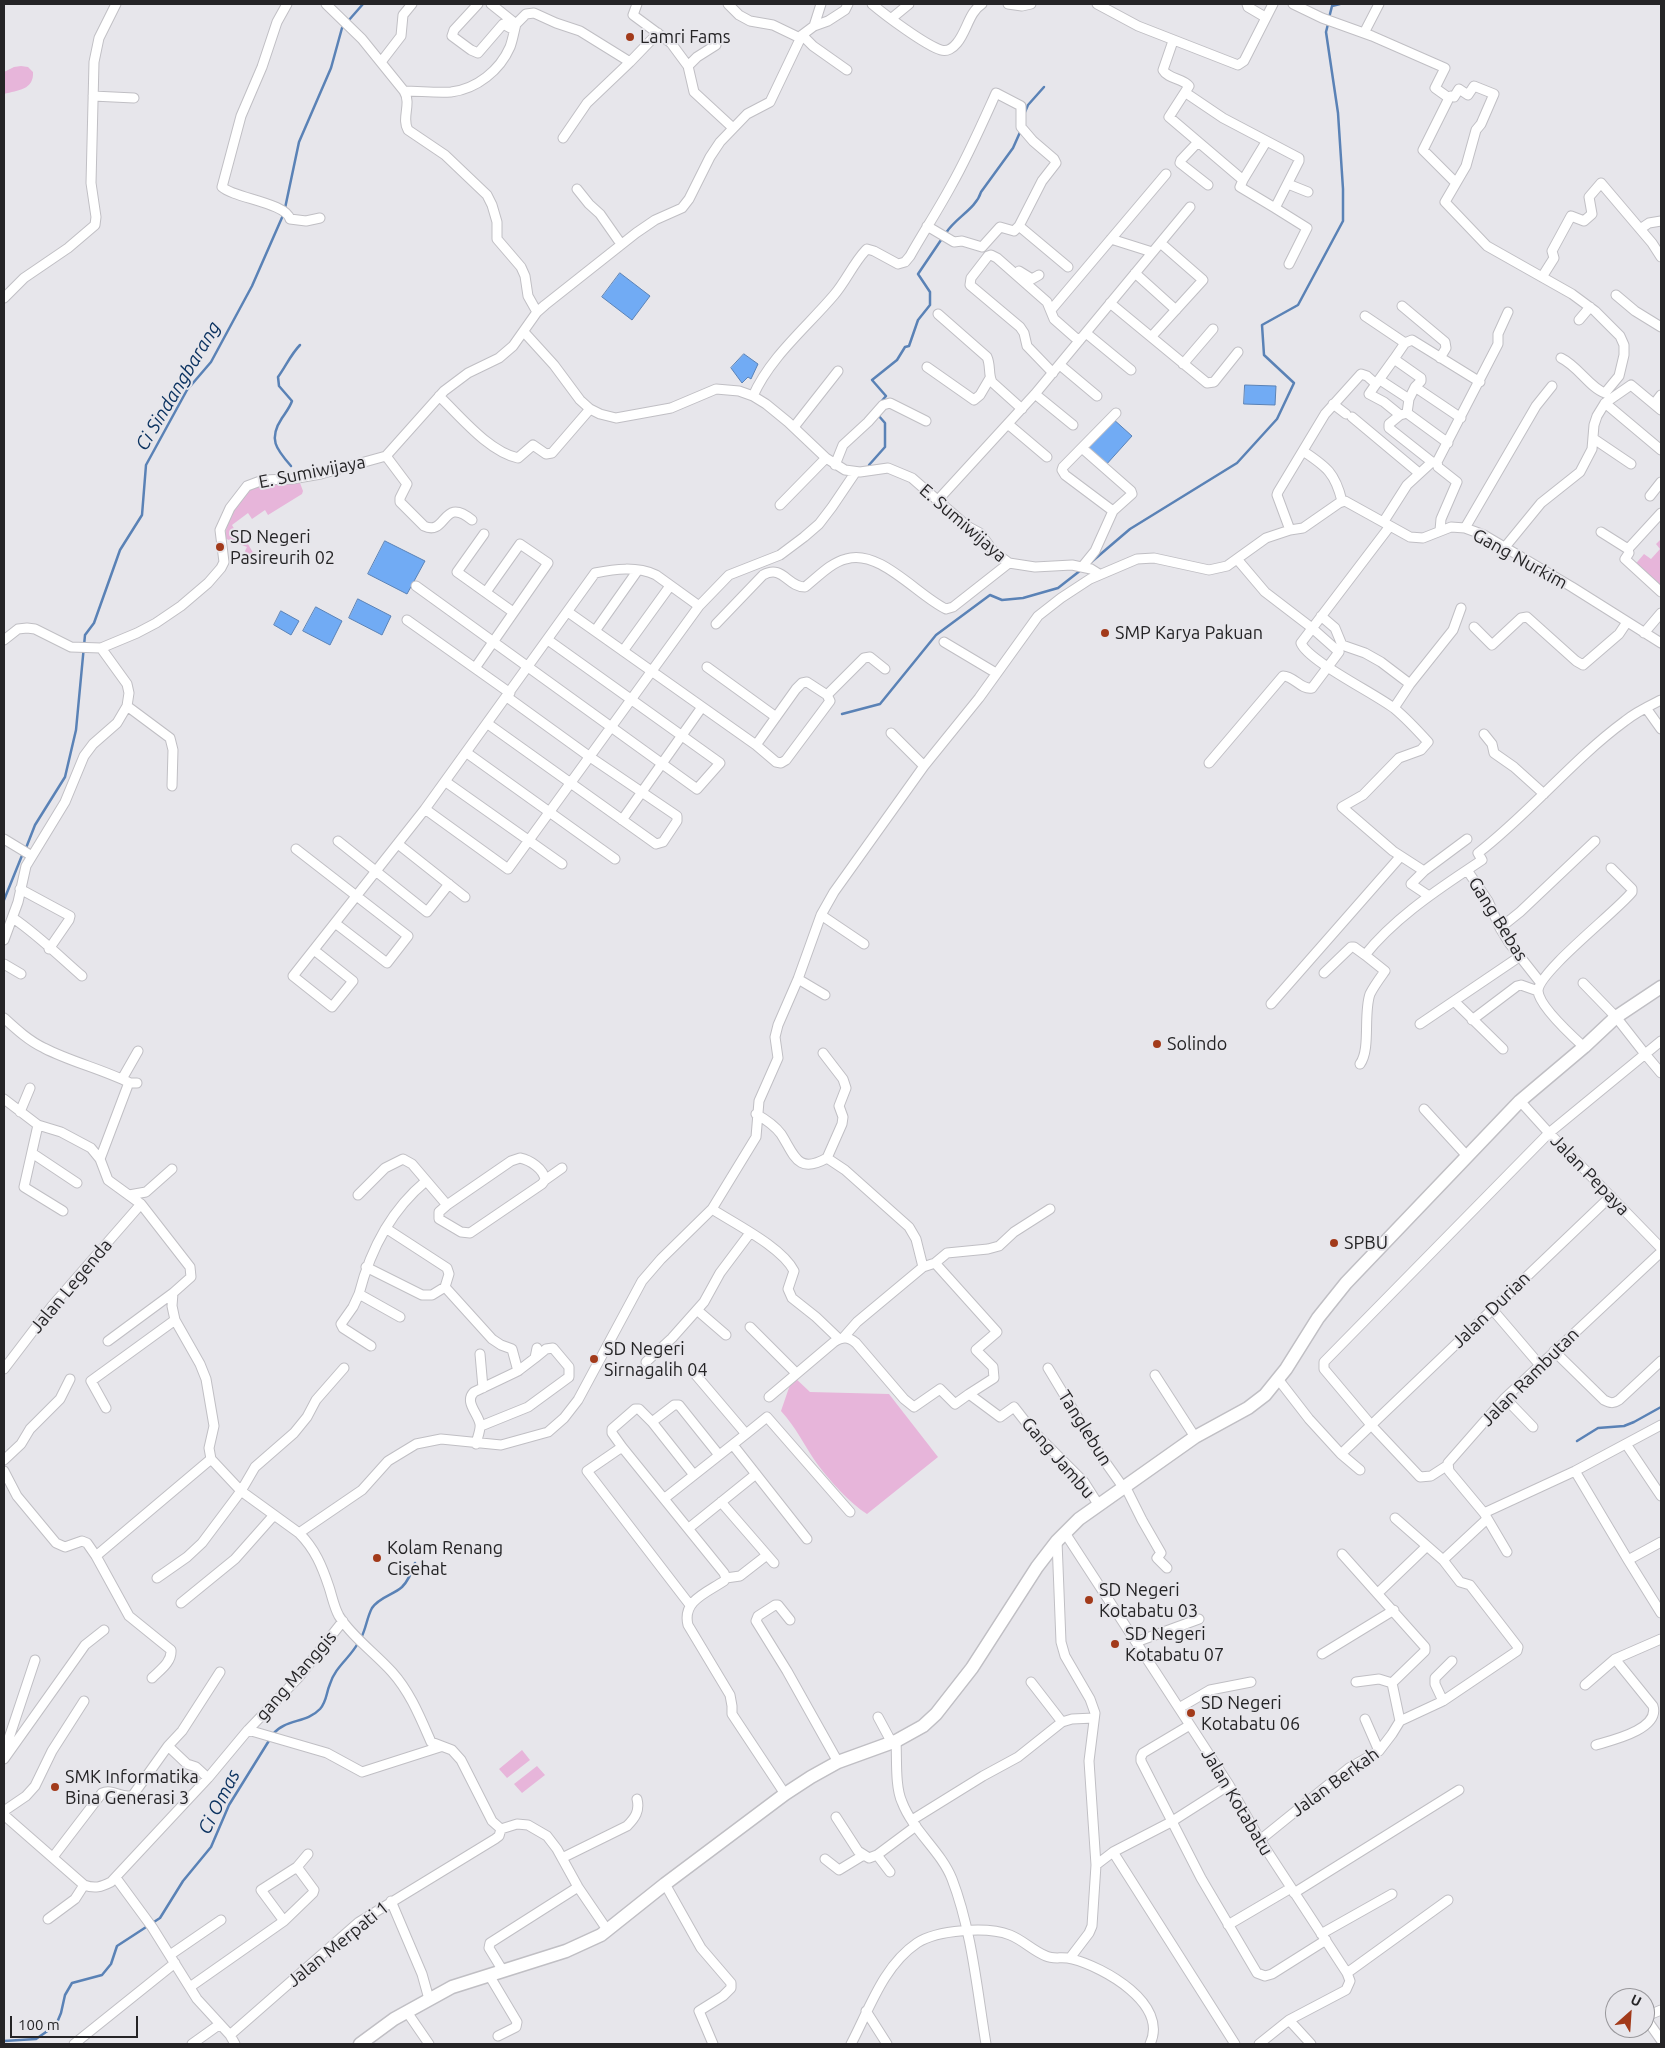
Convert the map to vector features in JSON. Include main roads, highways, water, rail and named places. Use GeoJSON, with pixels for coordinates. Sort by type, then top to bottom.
{"type":"FeatureCollection","features":[{"type":"Feature","properties":{"kind":"main road"},"geometry":{"type":"LineString","coordinates":[[360,2044],[383,2026],[452,1988],[566,1951],[608,1931],[665,1884],[785,1794],[838,1762],[894,1742],[923,1726],[946,1702],[972,1668],[1037,1567],[1061,1537],[1098,1504],[1195,1437],[1248,1408],[1264,1395],[1278,1379],[1333,1298],[1520,1101],[1584,1047],[1616,1017],[1661,987]]}},
{"type":"Feature","properties":{"kind":"water"},"geometry":{"type":"Polygon","coordinates":[[[620,273],[650,296],[632,320],[602,297],[620,273]]]}},
{"type":"Feature","properties":{"kind":"water"},"geometry":{"type":"Polygon","coordinates":[[[744,354],[758,364],[751,379],[748,377],[742,383],[731,368],[744,354]]]}},
{"type":"Feature","properties":{"kind":"water"},"geometry":{"type":"Polygon","coordinates":[[[1245,385],[1276,386],[1275,405],[1244,404],[1245,385]]]}},
{"type":"Feature","properties":{"kind":"water"},"geometry":{"type":"Polygon","coordinates":[[[1112,418],[1132,436],[1105,466],[1085,448],[1112,418]]]}},
{"type":"Feature","properties":{"kind":"water"},"geometry":{"type":"Polygon","coordinates":[[[385,541],[425,561],[407,594],[368,574],[385,541]]]}},
{"type":"Feature","properties":{"kind":"water"},"geometry":{"type":"Polygon","coordinates":[[[358,599],[391,616],[382,635],[349,618],[358,599]]]}},
{"type":"Feature","properties":{"kind":"water"},"geometry":{"type":"Polygon","coordinates":[[[316,607],[342,621],[330,645],[303,631],[316,607]]]}},
{"type":"Feature","properties":{"kind":"water"},"geometry":{"type":"Polygon","coordinates":[[[281,611],[299,621],[291,635],[274,625],[281,611]]]}},
{"type":"Feature","properties":{"kind":"waterway","name":"Ci Sindangbarang"},"geometry":{"type":"LineString","coordinates":[[26,848],[35,825],[65,777],[76,730],[85,635],[94,623],[120,550],[142,515],[146,465],[187,390],[211,362],[252,286],[284,213],[299,142],[331,68],[342,28],[363,4]]}},
{"type":"Feature","properties":{"kind":"waterway"},"geometry":{"type":"LineString","coordinates":[[1329,18],[1332,6],[1340,4]]}},
{"type":"Feature","properties":{"kind":"waterway"},"geometry":{"type":"LineString","coordinates":[[1089,564],[1130,529],[1237,463],[1277,419],[1294,383],[1264,355],[1262,325],[1298,305],[1343,221],[1338,113],[1326,32],[1328,24]]}},
{"type":"Feature","properties":{"kind":"waterway"},"geometry":{"type":"LineString","coordinates":[[1025,112],[1028,105],[1044,87]]}},
{"type":"Feature","properties":{"kind":"waterway"},"geometry":{"type":"LineString","coordinates":[[946,233],[975,203],[1013,148],[1021,130]]}},
{"type":"Feature","properties":{"kind":"waterway"},"geometry":{"type":"LineString","coordinates":[[881,402],[886,396],[872,380],[897,360],[905,347],[909,346],[918,320],[930,305],[930,292],[918,274],[941,240]]}},
{"type":"Feature","properties":{"kind":"waterway"},"geometry":{"type":"LineString","coordinates":[[291,466],[278,449],[275,438],[278,425],[292,401],[279,386],[278,377],[300,345]]}},
{"type":"Feature","properties":{"kind":"waterway"},"geometry":{"type":"LineString","coordinates":[[869,465],[885,447],[885,423],[878,415]]}},
{"type":"Feature","properties":{"kind":"waterway"},"geometry":{"type":"LineString","coordinates":[[842,714],[880,704],[936,635],[990,595],[1002,600],[1023,598],[1058,588],[1081,570]]}},
{"type":"Feature","properties":{"kind":"waterway","name":"Ci Sindangbarang"},"geometry":{"type":"LineString","coordinates":[[4,900],[23,853]]}},
{"type":"Feature","properties":{"kind":"waterway"},"geometry":{"type":"LineString","coordinates":[[1577,1441],[1598,1428],[1624,1426],[1661,1407]]}},
{"type":"Feature","properties":{"kind":"waterway","name":"Ci Omas"},"geometry":{"type":"LineString","coordinates":[[361,1638],[372,1608],[378,1601],[407,1582],[415,1563]]}},
{"type":"Feature","properties":{"kind":"waterway","name":"Ci Omas"},"geometry":{"type":"LineString","coordinates":[[273,1734],[278,1729],[309,1717],[320,1709],[324,1703],[332,1678],[358,1643]]}},
{"type":"Feature","properties":{"kind":"waterway","name":"Ci Omas"},"geometry":{"type":"LineString","coordinates":[[4,2041],[36,2039],[56,2025],[65,1995],[72,1983],[102,1975],[111,1964],[117,1946],[160,1918],[183,1881],[211,1847],[229,1805],[270,1739]]}},
{"type":"Feature","properties":{"kind":"place","name":"Lamri Fams"},"geometry":{"type":"Point","coordinates":[630,37]}},
{"type":"Feature","properties":{"kind":"place","name":"SD Negeri Pasireurih 02"},"geometry":{"type":"Point","coordinates":[220,547]}},
{"type":"Feature","properties":{"kind":"place","name":"SMP Karya Pakuan"},"geometry":{"type":"Point","coordinates":[1105,633]}},
{"type":"Feature","properties":{"kind":"place","name":"Solindo"},"geometry":{"type":"Point","coordinates":[1157,1044]}},
{"type":"Feature","properties":{"kind":"place","name":"SPBU"},"geometry":{"type":"Point","coordinates":[1334,1243]}},
{"type":"Feature","properties":{"kind":"place","name":"SD Negeri Sirnagalih 04"},"geometry":{"type":"Point","coordinates":[594,1359]}},
{"type":"Feature","properties":{"kind":"place","name":"Kolam Renang Cisehat"},"geometry":{"type":"Point","coordinates":[377,1558]}},
{"type":"Feature","properties":{"kind":"place","name":"SD Negeri Kotabatu 03"},"geometry":{"type":"Point","coordinates":[1089,1600]}},
{"type":"Feature","properties":{"kind":"place","name":"SD Negeri Kotabatu 07"},"geometry":{"type":"Point","coordinates":[1115,1644]}},
{"type":"Feature","properties":{"kind":"place","name":"SD Negeri Kotabatu 06"},"geometry":{"type":"Point","coordinates":[1191,1713]}},
{"type":"Feature","properties":{"kind":"place","name":"SMK Informatika Bina Generasi 3"},"geometry":{"type":"Point","coordinates":[55,1787]}}]}
